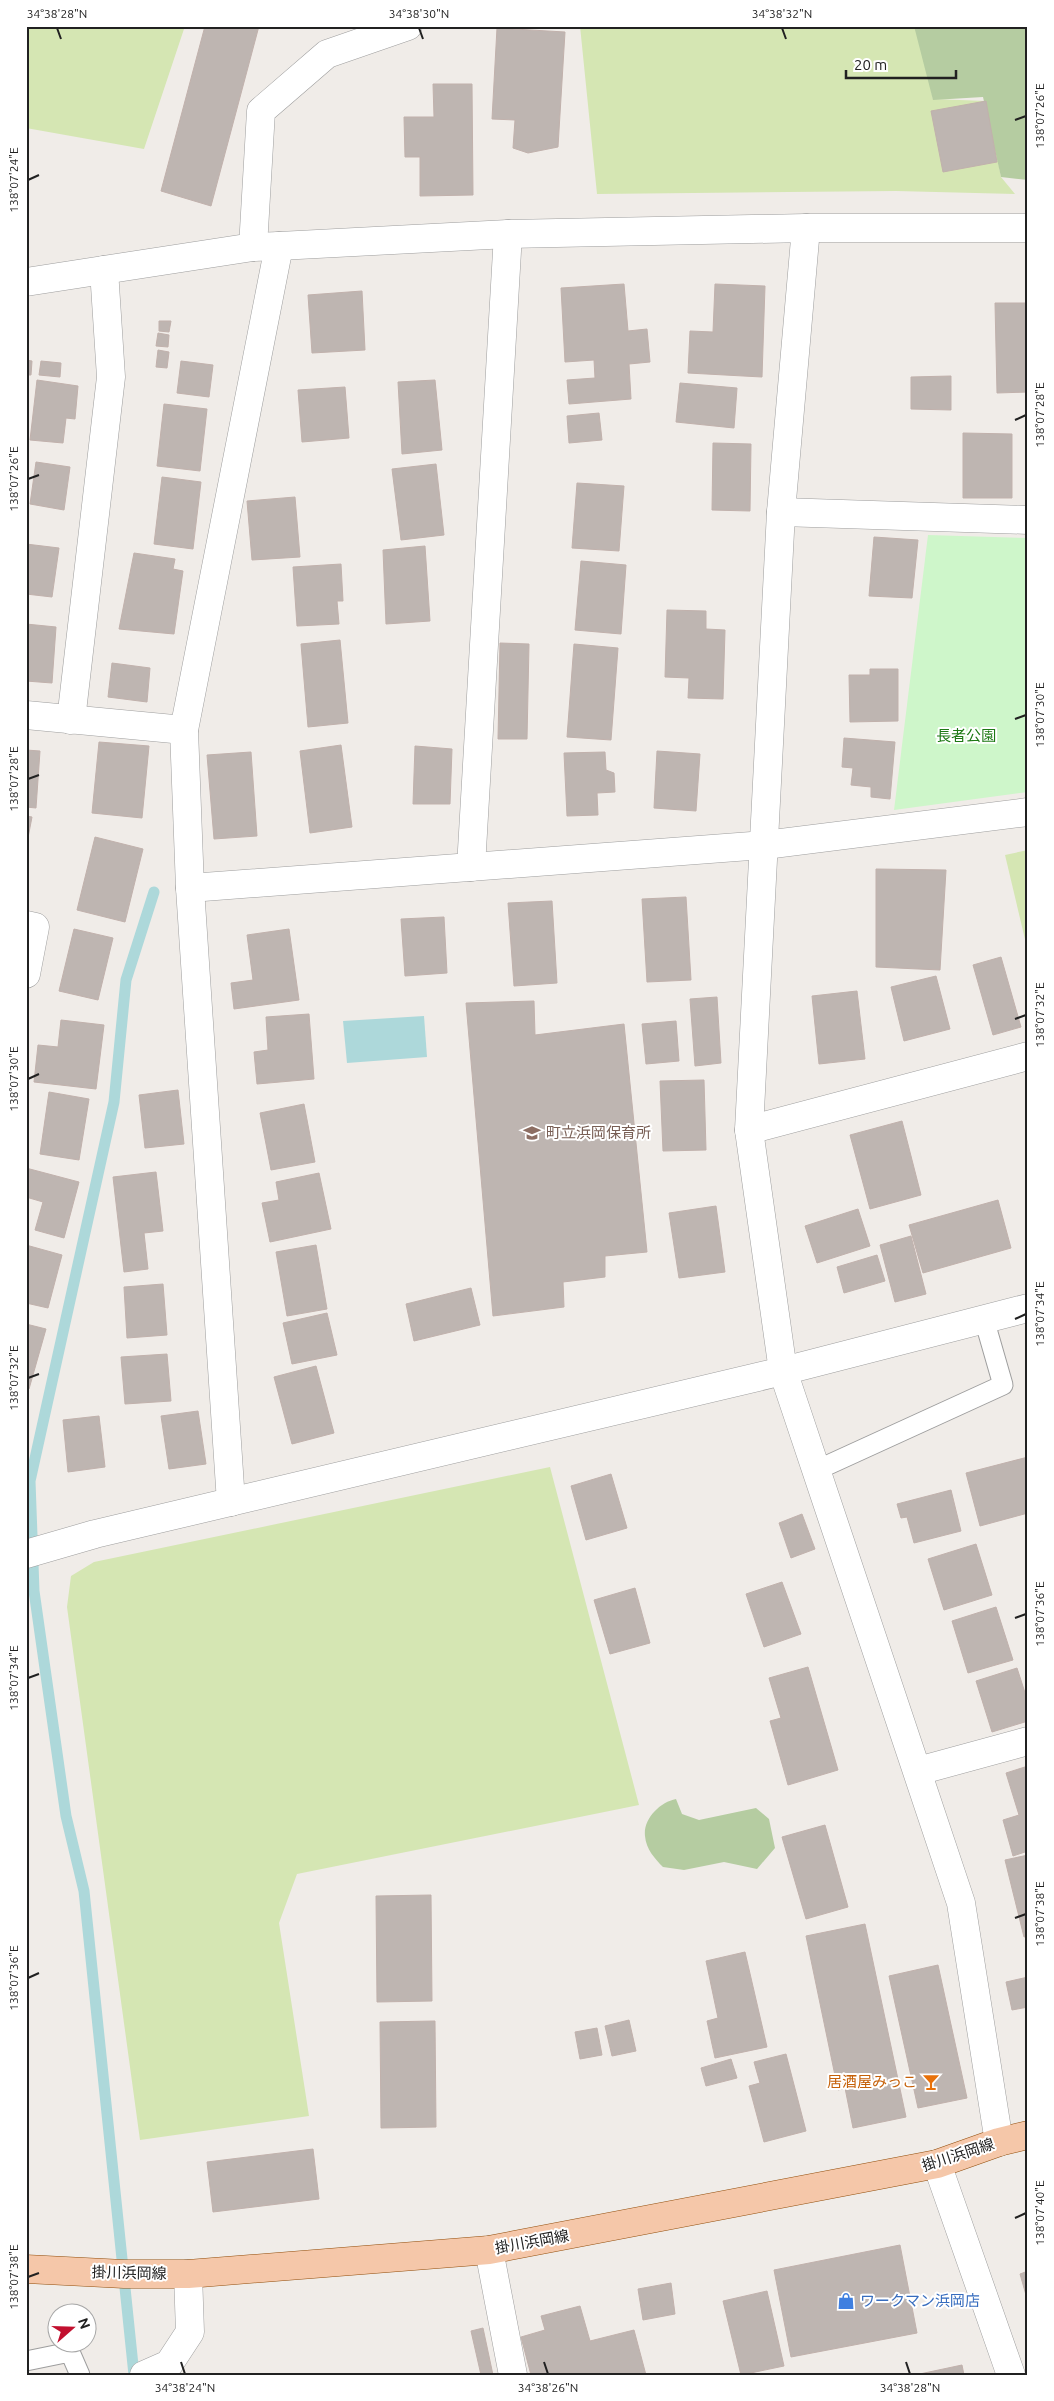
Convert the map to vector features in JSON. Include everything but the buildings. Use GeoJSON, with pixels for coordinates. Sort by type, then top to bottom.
{"type":"FeatureCollection","features":[{"type":"Feature","properties":{"kind":"main road","name":"掛川浜岡線"},"geometry":{"type":"LineString","coordinates":[[26,2269],[124,2274],[188,2274],[489,2250],[937,2164],[999,2142],[1028,2135]]}},
{"type":"Feature","properties":{"kind":"street"},"geometry":{"type":"LineString","coordinates":[[231,1502],[190,888],[184,730],[266,247],[261,111],[327,54],[408,26]]}},
{"type":"Feature","properties":{"kind":"street"},"geometry":{"type":"LineString","coordinates":[[806,228],[781,512],[749,1130],[783,1371],[961,1903],[999,2142]]}},
{"type":"Feature","properties":{"kind":"street"},"geometry":{"type":"LineString","coordinates":[[26,282],[266,247],[508,234],[806,228],[1028,228]]}},
{"type":"Feature","properties":{"kind":"street"},"geometry":{"type":"LineString","coordinates":[[471,866],[508,234]]}},
{"type":"Feature","properties":{"kind":"street"},"geometry":{"type":"LineString","coordinates":[[72,720],[110,377],[104,270]]}},
{"type":"Feature","properties":{"kind":"street"},"geometry":{"type":"LineString","coordinates":[[781,512],[1028,520]]}},
{"type":"Feature","properties":{"kind":"street"},"geometry":{"type":"LineString","coordinates":[[26,715],[184,730]]}},
{"type":"Feature","properties":{"kind":"street"},"geometry":{"type":"LineString","coordinates":[[190,888],[765,845],[1028,812]]}},
{"type":"Feature","properties":{"kind":"street"},"geometry":{"type":"LineString","coordinates":[[26,925],[35,927],[26,974]]}},
{"type":"Feature","properties":{"kind":"street"},"geometry":{"type":"LineString","coordinates":[[749,1130],[1028,1056]]}},
{"type":"Feature","properties":{"kind":"street"},"geometry":{"type":"LineString","coordinates":[[26,1554],[95,1534],[783,1371],[1028,1308]]}},
{"type":"Feature","properties":{"kind":"street"},"geometry":{"type":"LineString","coordinates":[[918,1771],[1028,1741]]}},
{"type":"Feature","properties":{"kind":"street"},"geometry":{"type":"LineString","coordinates":[[937,2164],[1011,2375]]}},
{"type":"Feature","properties":{"kind":"street"},"geometry":{"type":"LineString","coordinates":[[489,2250],[513,2375]]}},
{"type":"Feature","properties":{"kind":"street"},"geometry":{"type":"LineString","coordinates":[[144,2375],[172,2370],[190,2332],[188,2274]]}},
{"type":"Feature","properties":{"kind":"lane"},"geometry":{"type":"LineString","coordinates":[[816,1470],[1003,1385],[984,1320]]}},
{"type":"Feature","properties":{"kind":"lane"},"geometry":{"type":"LineString","coordinates":[[26,2362],[70,2352],[80,2375]]}},
{"type":"Feature","properties":{"kind":"green space"},"geometry":{"type":"Polygon","coordinates":[[[26,26],[185,26],[144,149],[26,128],[26,26]]]}},
{"type":"Feature","properties":{"kind":"green space"},"geometry":{"type":"Polygon","coordinates":[[[580,26],[917,26],[933,99],[986,101],[1001,177],[1015,194],[896,191],[597,194],[580,26]]]}},
{"type":"Feature","properties":{"kind":"green space"},"geometry":{"type":"Polygon","coordinates":[[[914,26],[1028,26],[1028,180],[1001,177],[983,97],[933,100],[914,26]]]}},
{"type":"Feature","properties":{"kind":"green space","name":"長者公園"},"geometry":{"type":"Polygon","coordinates":[[[928,535],[1028,538],[1028,792],[894,810],[928,535]]]}},
{"type":"Feature","properties":{"kind":"green space"},"geometry":{"type":"Polygon","coordinates":[[[1028,850],[1028,952],[1005,855],[1028,850]]]}},
{"type":"Feature","properties":{"kind":"green space"},"geometry":{"type":"Polygon","coordinates":[[[550,1467],[639,1805],[297,1874],[279,1923],[309,2116],[140,2140],[67,1607],[71,1576],[94,1562],[550,1467]]]}},
{"type":"Feature","properties":{"kind":"green space"},"geometry":{"type":"Polygon","coordinates":[[[676,1799],[682,1814],[699,1820],[756,1808],[769,1819],[775,1848],[757,1869],[724,1862],[684,1870],[663,1867],[649,1849],[645,1830],[654,1812],[664,1804],[676,1799]]]}},
{"type":"Feature","properties":{"kind":"water"},"geometry":{"type":"Polygon","coordinates":[[[424,1016],[427,1057],[347,1063],[343,1021],[424,1016]]]}},
{"type":"Feature","properties":{"kind":"waterway"},"geometry":{"type":"LineString","coordinates":[[134,2375],[84,1891],[66,1816],[34,1591],[30,1481],[114,1102],[126,980],[154,892]]}},
{"type":"Feature","properties":{"kind":"place","name":"町立浜岡保育所"},"geometry":{"type":"Point","coordinates":[532,1133]}},
{"type":"Feature","properties":{"kind":"place","name":"居酒屋みっこ"},"geometry":{"type":"Point","coordinates":[931,2082]}},
{"type":"Feature","properties":{"kind":"place","name":"ワークマン浜岡店"},"geometry":{"type":"Point","coordinates":[846,2301]}}]}
